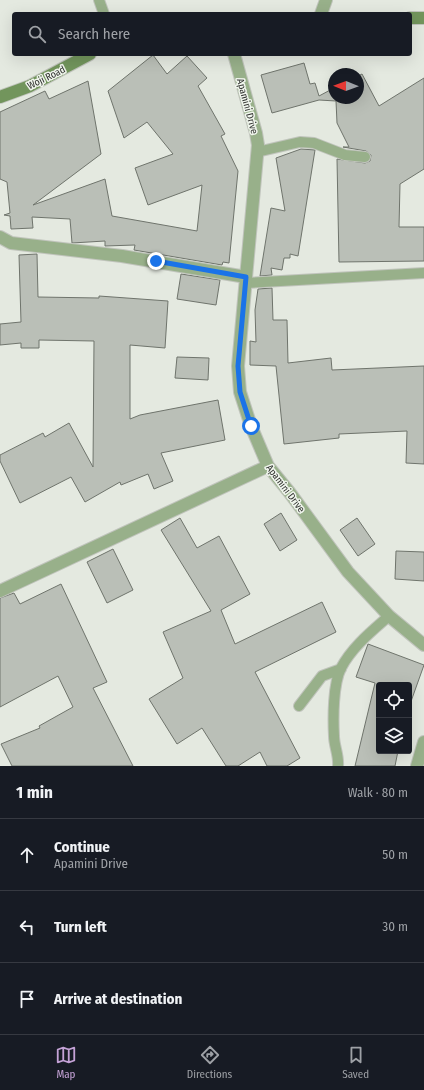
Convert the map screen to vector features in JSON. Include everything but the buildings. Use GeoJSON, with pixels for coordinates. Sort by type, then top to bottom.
{"type":"FeatureCollection","features":[{"type":"Feature","properties":{"kind":"main road"},"geometry":{"type":"LineString","coordinates":[[412,18],[424,18]]}},
{"type":"Feature","properties":{"kind":"main road","name":"Woji Road"},"geometry":{"type":"LineString","coordinates":[[0,97],[30,86],[86,56]]}},
{"type":"Feature","properties":{"kind":"street"},"geometry":{"type":"LineString","coordinates":[[322,12],[326,0]]}},
{"type":"Feature","properties":{"kind":"street","name":"Apamini Drive"},"geometry":{"type":"LineString","coordinates":[[235,56],[256,133],[257,152],[238,366],[240,392],[251,426],[268,466],[290,493],[348,572],[389,616],[424,646]]}},
{"type":"Feature","properties":{"kind":"street"},"geometry":{"type":"LineString","coordinates":[[0,237],[11,243],[122,256],[246,280]]}},
{"type":"Feature","properties":{"kind":"street"},"geometry":{"type":"LineString","coordinates":[[0,591],[268,466]]}},
{"type":"Feature","properties":{"kind":"street"},"geometry":{"type":"LineString","coordinates":[[417,766],[424,742]]}},
{"type":"Feature","properties":{"kind":"lane"},"geometry":{"type":"LineString","coordinates":[[99,0],[103,12]]}},
{"type":"Feature","properties":{"kind":"lane"},"geometry":{"type":"LineString","coordinates":[[257,152],[300,142],[314,143],[345,155],[366,157]]}},
{"type":"Feature","properties":{"kind":"lane"},"geometry":{"type":"LineString","coordinates":[[246,280],[424,273]]}},
{"type":"Feature","properties":{"kind":"lane"},"geometry":{"type":"LineString","coordinates":[[338,766],[339,760],[334,736],[336,689],[341,669],[351,653],[389,616]]}},
{"type":"Feature","properties":{"kind":"lane"},"geometry":{"type":"LineString","coordinates":[[299,706],[322,676],[341,669]]}},
{"type":"Feature","properties":{"kind":"route"},"geometry":{"type":"LineString","coordinates":[[156,261],[246,277],[238,366],[240,392],[251,426]]}}]}
